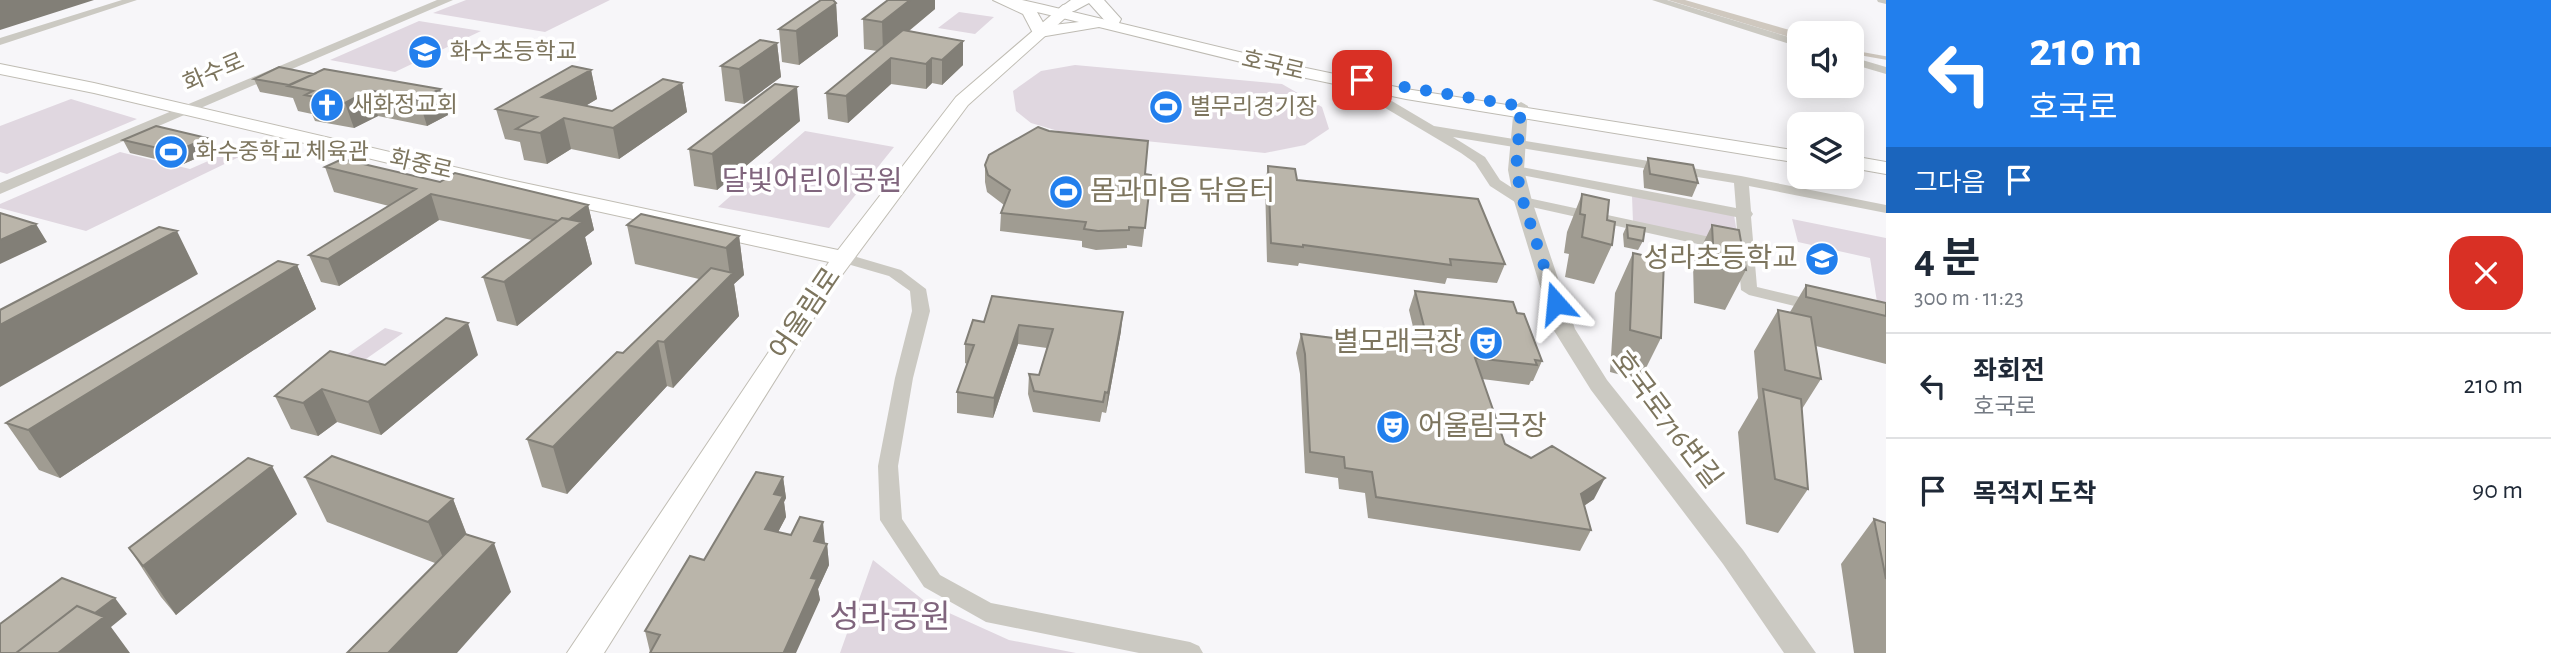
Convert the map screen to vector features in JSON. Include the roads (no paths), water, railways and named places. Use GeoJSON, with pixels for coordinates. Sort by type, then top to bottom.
{"type":"FeatureCollection","features":[{"type":"Feature","properties":{"kind":"highway"},"geometry":{"type":"LineString","coordinates":[[1095,0],[1112,21]]}},
{"type":"Feature","properties":{"kind":"main road","name":"호국로"},"geometry":{"type":"LineString","coordinates":[[1028,0],[1071,5],[1112,21],[1251,62],[1354,84],[1787,150]]}},
{"type":"Feature","properties":{"kind":"main road","name":"호국로"},"geometry":{"type":"LineString","coordinates":[[1004,1],[1071,5]]}},
{"type":"Feature","properties":{"kind":"main road"},"geometry":{"type":"LineString","coordinates":[[1004,1],[1029,11],[1040,32],[1112,21]]}},
{"type":"Feature","properties":{"kind":"main road","name":"어울림로"},"geometry":{"type":"LineString","coordinates":[[585,653],[843,258],[962,101],[1071,5]]}},
{"type":"Feature","properties":{"kind":"main road","name":"호국로"},"geometry":{"type":"LineString","coordinates":[[1112,21],[1285,64],[1362,80],[1787,156]]}},
{"type":"Feature","properties":{"kind":"main road","name":"화중로"},"geometry":{"type":"LineString","coordinates":[[0,69],[94,88],[510,186],[843,258]]}},
{"type":"Feature","properties":{"kind":"main road"},"geometry":{"type":"LineString","coordinates":[[1864,166],[1886,170]]}},
{"type":"Feature","properties":{"kind":"street"},"geometry":{"type":"LineString","coordinates":[[0,42],[132,0]]}},
{"type":"Feature","properties":{"kind":"street","name":"화수로"},"geometry":{"type":"LineString","coordinates":[[0,189],[447,0]]}},
{"type":"Feature","properties":{"kind":"street"},"geometry":{"type":"LineString","coordinates":[[1657,0],[1787,40]]}},
{"type":"Feature","properties":{"kind":"street"},"geometry":{"type":"LineString","coordinates":[[1864,64],[1886,71]]}},
{"type":"Feature","properties":{"kind":"street"},"geometry":{"type":"LineString","coordinates":[[1354,84],[1480,160],[1495,183],[1523,201],[1747,250]]}},
{"type":"Feature","properties":{"kind":"street","name":"호국로716번길"},"geometry":{"type":"LineString","coordinates":[[1521,109],[1516,170],[1523,201],[1564,329],[1599,385],[1733,556],[1801,653]]}},
{"type":"Feature","properties":{"kind":"street"},"geometry":{"type":"LineString","coordinates":[[1430,129],[1517,141],[1741,180],[1886,209]]}},
{"type":"Feature","properties":{"kind":"street"},"geometry":{"type":"LineString","coordinates":[[1516,170],[1745,214]]}},
{"type":"Feature","properties":{"kind":"street"},"geometry":{"type":"LineString","coordinates":[[1741,180],[1749,290],[1836,311]]}},
{"type":"Feature","properties":{"kind":"street"},"geometry":{"type":"LineString","coordinates":[[843,258],[895,273],[918,289],[921,311],[902,389],[888,466],[891,520],[932,581],[986,612],[1191,653]]}},
{"type":"Feature","properties":{"kind":"waterway"},"geometry":{"type":"LineString","coordinates":[[1864,54],[1886,58]]}},
{"type":"Feature","properties":{"kind":"place","name":"화수초등학교"},"geometry":{"type":"Point","coordinates":[425,52]}},
{"type":"Feature","properties":{"kind":"place","name":"새화정교회"},"geometry":{"type":"Point","coordinates":[327,105]}},
{"type":"Feature","properties":{"kind":"place","name":"별무리경기장"},"geometry":{"type":"Point","coordinates":[1166,107]}},
{"type":"Feature","properties":{"kind":"place","name":"화수중학교 체육관"},"geometry":{"type":"Point","coordinates":[171,152]}},
{"type":"Feature","properties":{"kind":"place","name":"몸과마음 닦음터"},"geometry":{"type":"Point","coordinates":[1066,192]}},
{"type":"Feature","properties":{"kind":"place","name":"성라초등학교"},"geometry":{"type":"Point","coordinates":[1822,259]}},
{"type":"Feature","properties":{"kind":"place","name":"별모래극장"},"geometry":{"type":"Point","coordinates":[1486,343]}},
{"type":"Feature","properties":{"kind":"place","name":"어울림극장"},"geometry":{"type":"Point","coordinates":[1393,427]}},
{"type":"Feature","properties":{"kind":"park label","name":"달빛어린이공원"},"geometry":{"type":"Point","coordinates":[812,182]}},
{"type":"Feature","properties":{"kind":"park label","name":"성라공원"},"geometry":{"type":"Point","coordinates":[890,618]}}]}
